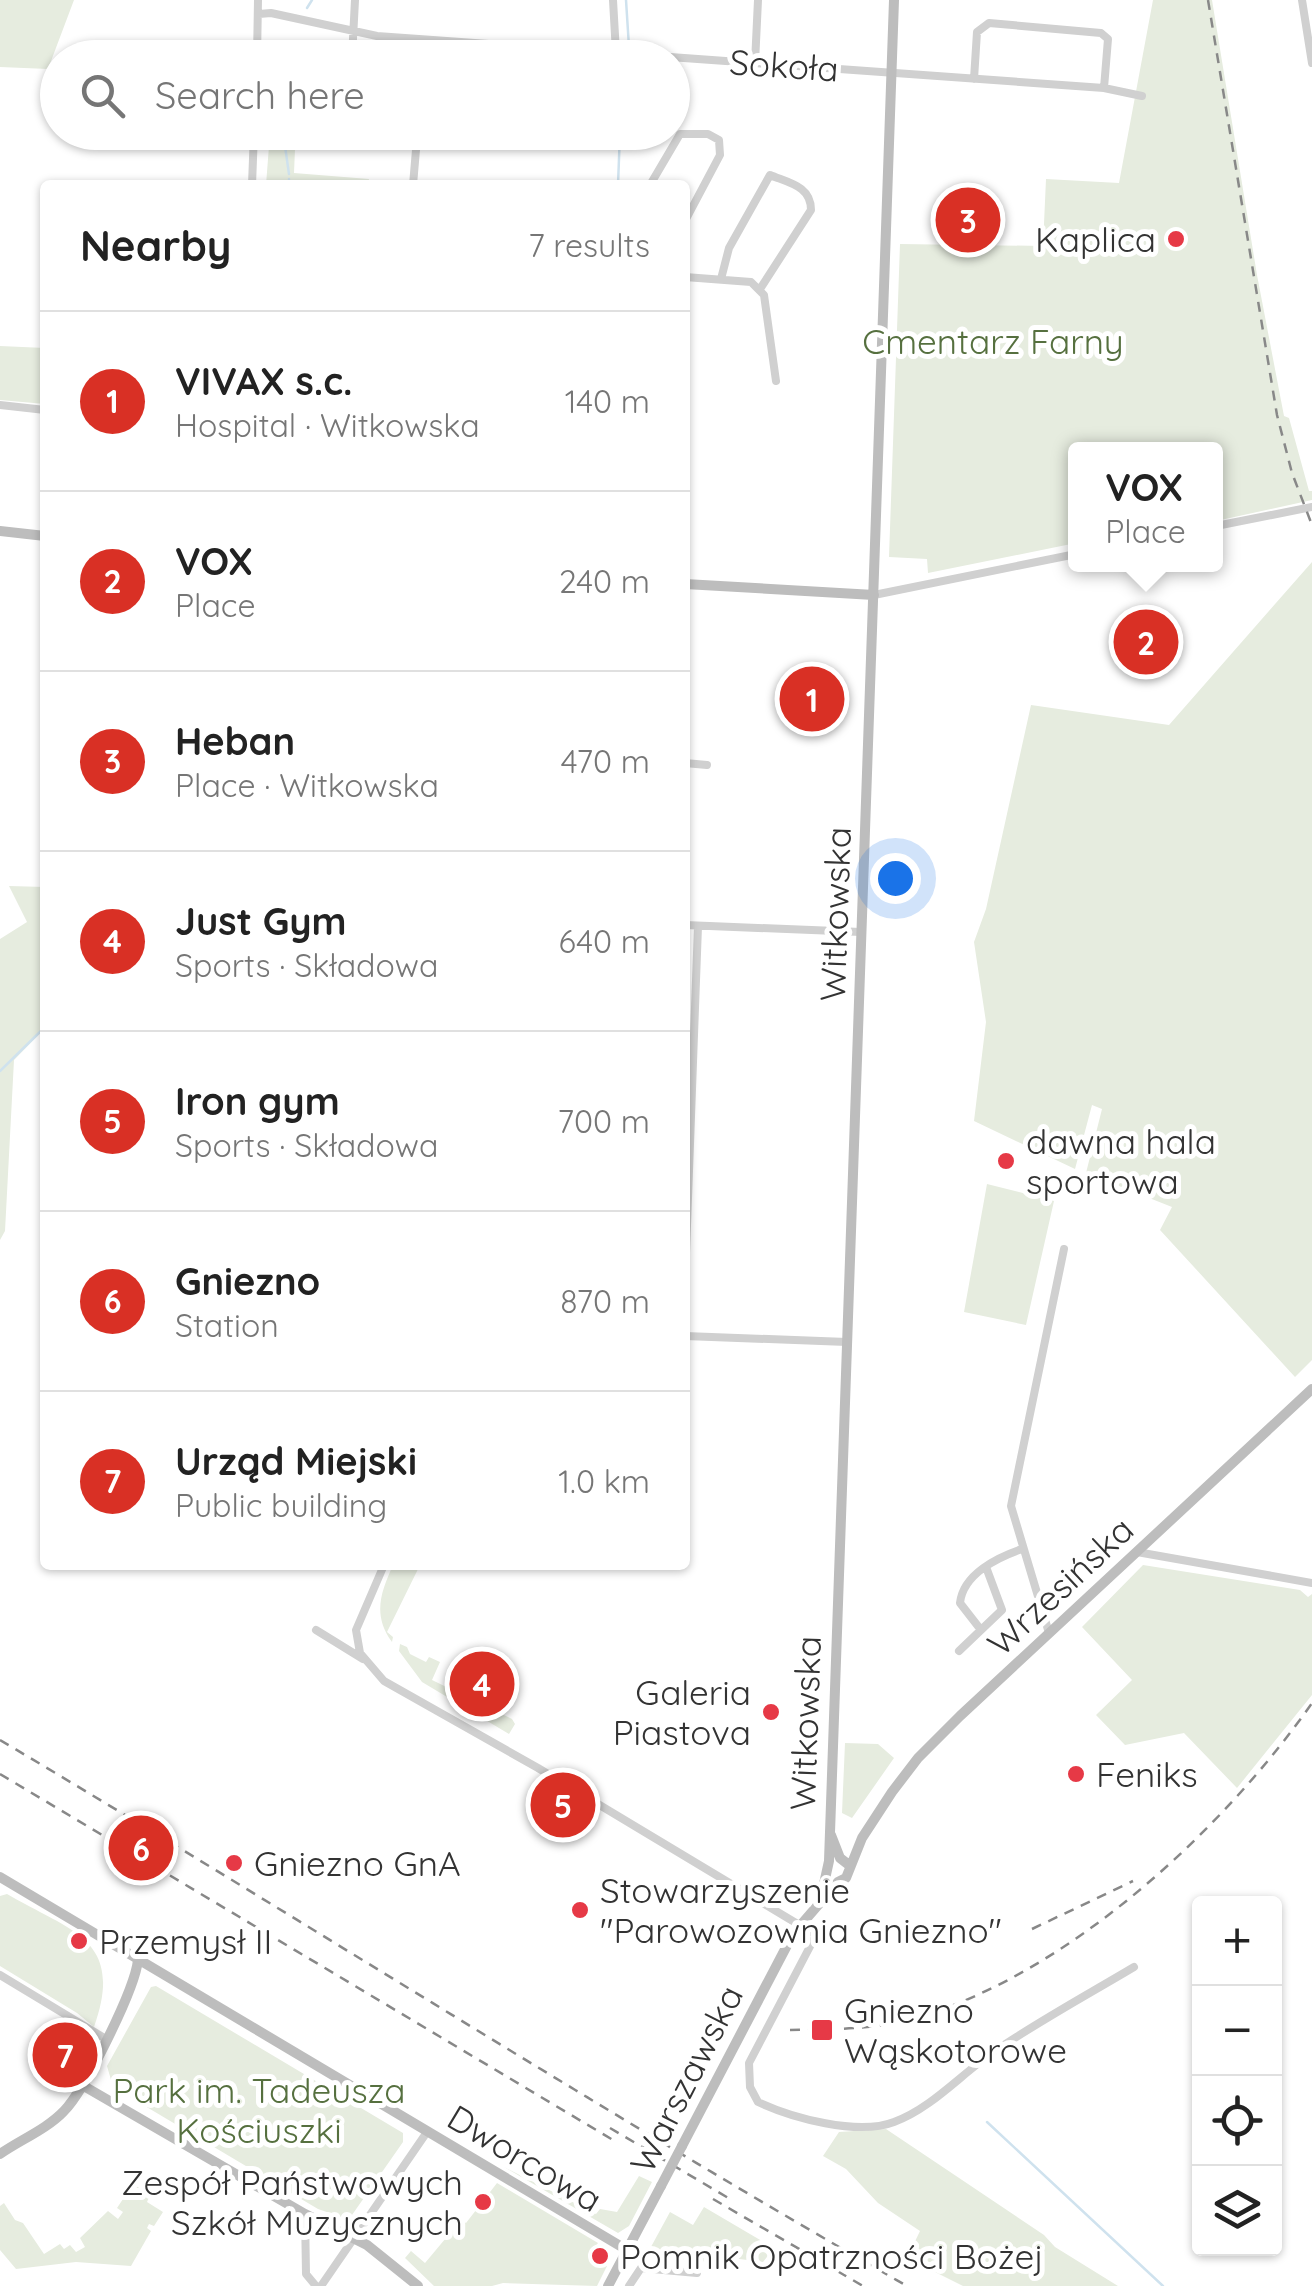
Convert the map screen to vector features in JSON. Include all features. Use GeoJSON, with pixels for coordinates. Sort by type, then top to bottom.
{"type":"FeatureCollection","features":[{"type":"Feature","properties":{"kind":"street"},"geometry":{"type":"LineString","coordinates":[[257,40],[258,0]]}},
{"type":"Feature","properties":{"kind":"street"},"geometry":{"type":"LineString","coordinates":[[353,40],[355,0]]}},
{"type":"Feature","properties":{"kind":"street"},"geometry":{"type":"LineString","coordinates":[[613,0],[615,40]]}},
{"type":"Feature","properties":{"kind":"street"},"geometry":{"type":"LineString","coordinates":[[755,63],[758,0]]}},
{"type":"Feature","properties":{"kind":"street","name":"Witkowska"},"geometry":{"type":"LineString","coordinates":[[833,1880],[826,1872],[840,1862],[832,1836],[894,0]]}},
{"type":"Feature","properties":{"kind":"street"},"geometry":{"type":"LineString","coordinates":[[1302,0],[1312,63]]}},
{"type":"Feature","properties":{"kind":"street","name":"Sokoła"},"geometry":{"type":"LineString","coordinates":[[258,14],[282,15],[377,36],[433,40]]}},
{"type":"Feature","properties":{"kind":"street"},"geometry":{"type":"LineString","coordinates":[[974,79],[976,32],[988,24],[1101,33],[1108,39],[1104,88]]}},
{"type":"Feature","properties":{"kind":"street","name":"Sokoła"},"geometry":{"type":"LineString","coordinates":[[690,58],[1104,88],[1142,96]]}},
{"type":"Feature","properties":{"kind":"street"},"geometry":{"type":"LineString","coordinates":[[690,134],[708,134],[719,140],[720,155],[690,212]]}},
{"type":"Feature","properties":{"kind":"street"},"geometry":{"type":"LineString","coordinates":[[252,180],[253,150]]}},
{"type":"Feature","properties":{"kind":"street"},"geometry":{"type":"LineString","coordinates":[[413,180],[416,150]]}},
{"type":"Feature","properties":{"kind":"street"},"geometry":{"type":"LineString","coordinates":[[653,180],[671,150]]}},
{"type":"Feature","properties":{"kind":"street"},"geometry":{"type":"LineString","coordinates":[[721,279],[728,248],[770,175],[804,189],[811,210],[760,289]]}},
{"type":"Feature","properties":{"kind":"street"},"geometry":{"type":"LineString","coordinates":[[690,277],[752,282],[760,289],[776,381]]}},
{"type":"Feature","properties":{"kind":"street"},"geometry":{"type":"LineString","coordinates":[[0,406],[40,410]]}},
{"type":"Feature","properties":{"kind":"street"},"geometry":{"type":"LineString","coordinates":[[1223,525],[1312,507]]}},
{"type":"Feature","properties":{"kind":"street"},"geometry":{"type":"LineString","coordinates":[[0,531],[40,535]]}},
{"type":"Feature","properties":{"kind":"street"},"geometry":{"type":"LineString","coordinates":[[690,584],[874,594],[1068,556]]}},
{"type":"Feature","properties":{"kind":"street"},"geometry":{"type":"LineString","coordinates":[[690,763],[706,765]]}},
{"type":"Feature","properties":{"kind":"street"},"geometry":{"type":"LineString","coordinates":[[690,925],[861,932]]}},
{"type":"Feature","properties":{"kind":"street"},"geometry":{"type":"LineString","coordinates":[[690,1144],[698,926]]}},
{"type":"Feature","properties":{"kind":"street"},"geometry":{"type":"LineString","coordinates":[[1049,1634],[1011,1506],[1064,1249]]}},
{"type":"Feature","properties":{"kind":"street"},"geometry":{"type":"LineString","coordinates":[[690,1336],[847,1342]]}},
{"type":"Feature","properties":{"kind":"street","name":"Wrzesińska"},"geometry":{"type":"LineString","coordinates":[[833,1880],[846,1878],[840,1862],[926,1750],[1312,1388]]}},
{"type":"Feature","properties":{"kind":"street"},"geometry":{"type":"LineString","coordinates":[[981,1630],[960,1603],[961,1594],[992,1559],[1022,1549]]}},
{"type":"Feature","properties":{"kind":"street"},"geometry":{"type":"LineString","coordinates":[[1136,1552],[1312,1583]]}},
{"type":"Feature","properties":{"kind":"street"},"geometry":{"type":"LineString","coordinates":[[959,1651],[1002,1610],[986,1566]]}},
{"type":"Feature","properties":{"kind":"street"},"geometry":{"type":"LineString","coordinates":[[382,1570],[356,1630],[356,1642],[384,1681],[538,1768],[816,1935],[751,2057],[750,2087],[755,2099],[764,2105],[853,2127],[891,2124],[932,2100],[991,2054],[1134,1967]]}},
{"type":"Feature","properties":{"kind":"street"},"geometry":{"type":"LineString","coordinates":[[316,1630],[367,1662]]}},
{"type":"Feature","properties":{"kind":"street"},"geometry":{"type":"LineString","coordinates":[[329,1638],[340,1638],[356,1630]]}},
{"type":"Feature","properties":{"kind":"street"},"geometry":{"type":"LineString","coordinates":[[832,1836],[857,1842]]}},
{"type":"Feature","properties":{"kind":"street","name":"Dworcowa"},"geometry":{"type":"LineString","coordinates":[[0,1878],[626,2250]]}},
{"type":"Feature","properties":{"kind":"street","name":"Warszawska"},"geometry":{"type":"LineString","coordinates":[[608,2286],[800,1925],[833,1880]]}},
{"type":"Feature","properties":{"kind":"street"},"geometry":{"type":"LineString","coordinates":[[0,2154],[63,2113],[131,1991],[138,1960]]}},
{"type":"Feature","properties":{"kind":"street"},"geometry":{"type":"LineString","coordinates":[[0,1975],[106,2039]]}},
{"type":"Feature","properties":{"kind":"street"},"geometry":{"type":"LineString","coordinates":[[82,2085],[305,2214],[354,2238],[418,2286]]}},
{"type":"Feature","properties":{"kind":"street"},"geometry":{"type":"LineString","coordinates":[[305,2214],[306,2274],[318,2286],[428,2132]]}},
{"type":"Feature","properties":{"kind":"street"},"geometry":{"type":"LineString","coordinates":[[629,2286],[641,2268],[697,2273]]}},
{"type":"Feature","properties":{"kind":"green space"},"geometry":{"type":"Polygon","coordinates":[[[0,0],[74,0],[59,40],[40,40],[40,69],[0,67],[0,0]]]}},
{"type":"Feature","properties":{"kind":"green space","name":"Cmentarz Farny"},"geometry":{"type":"Polygon","coordinates":[[[1153,0],[1212,0],[1284,416],[1289,418],[1312,500],[1223,519],[1223,442],[1068,442],[1068,545],[928,573],[927,559],[889,557],[900,244],[1043,246],[1046,179],[1119,183],[1153,0]]]}},
{"type":"Feature","properties":{"kind":"green space"},"geometry":{"type":"Polygon","coordinates":[[[269,150],[295,150],[294,173],[369,179],[369,180],[266,180],[269,150]]]}},
{"type":"Feature","properties":{"kind":"green space"},"geometry":{"type":"Polygon","coordinates":[[[0,346],[40,348],[40,404],[0,400],[0,346]]]}},
{"type":"Feature","properties":{"kind":"green space"},"geometry":{"type":"Polygon","coordinates":[[[1312,562],[1312,1360],[1295,1377],[1160,1230],[1172,1207],[1086,1173],[1102,1109],[1092,1105],[1075,1169],[974,1121],[986,1022],[974,942],[986,909],[1031,705],[1169,725],[1312,562]]]}},
{"type":"Feature","properties":{"kind":"green space"},"geometry":{"type":"Polygon","coordinates":[[[9,886],[40,887],[40,1033],[14,1060],[5,1231],[0,1240],[0,939],[27,922],[9,886]]]}},
{"type":"Feature","properties":{"kind":"green space"},"geometry":{"type":"Polygon","coordinates":[[[987,1184],[1054,1201],[1026,1325],[964,1312],[987,1184]]]}},
{"type":"Feature","properties":{"kind":"green space"},"geometry":{"type":"Polygon","coordinates":[[[1143,1565],[1300,1590],[1308,1597],[1312,1594],[1312,1695],[1237,1788],[1184,1733],[1125,1745],[1096,1715],[1132,1680],[1082,1627],[1143,1565]]]}},
{"type":"Feature","properties":{"kind":"green space"},"geometry":{"type":"Polygon","coordinates":[[[391,1570],[418,1570],[387,1632],[393,1637],[392,1642],[386,1632],[380,1613],[391,1570]]]}},
{"type":"Feature","properties":{"kind":"green space"},"geometry":{"type":"Polygon","coordinates":[[[400,1644],[426,1662],[429,1657],[440,1662],[432,1680],[512,1719],[515,1724],[509,1734],[422,1682],[399,1651],[400,1644]]]}},
{"type":"Feature","properties":{"kind":"green space"},"geometry":{"type":"Polygon","coordinates":[[[845,1743],[878,1744],[894,1758],[852,1818],[842,1813],[845,1743]]]}},
{"type":"Feature","properties":{"kind":"green space"},"geometry":{"type":"Polygon","coordinates":[[[7,1894],[71,1930],[97,1956],[103,1974],[102,1998],[94,2027],[0,1966],[0,1896],[7,1894]]]}},
{"type":"Feature","properties":{"kind":"green space","name":"Park im. Tadeusza Kościuszki"},"geometry":{"type":"Polygon","coordinates":[[[156,1986],[403,2133],[403,2142],[352,2215],[344,2218],[318,2209],[113,2087],[107,2066],[151,1987],[156,1986]]]}},
{"type":"Feature","properties":{"kind":"green space"},"geometry":{"type":"Polygon","coordinates":[[[886,2129],[1044,2235],[1055,2247],[1118,2286],[963,2286],[907,2258],[920,2231],[878,2203],[846,2169],[823,2156],[839,2132],[886,2129]]]}},
{"type":"Feature","properties":{"kind":"green space"},"geometry":{"type":"Polygon","coordinates":[[[504,2167],[596,2214],[600,2209],[617,2212],[639,2176],[652,2182],[629,2226],[618,2233],[504,2167]]]}},
{"type":"Feature","properties":{"kind":"green space"},"geometry":{"type":"Polygon","coordinates":[[[497,2183],[598,2243],[591,2252],[597,2265],[607,2266],[597,2286],[434,2286],[405,2258],[411,2251],[425,2263],[461,2220],[466,2223],[497,2183]]]}},
{"type":"Feature","properties":{"kind":"green space"},"geometry":{"type":"Polygon","coordinates":[[[133,2184],[150,2195],[147,2202],[163,2212],[154,2226],[149,2224],[147,2228],[151,2231],[131,2266],[76,2262],[16,2269],[0,2250],[0,2206],[4,2203],[44,2254],[60,2244],[64,2249],[70,2245],[76,2252],[85,2247],[80,2238],[108,2211],[118,2219],[123,2212],[117,2208],[133,2184]]]}},
{"type":"Feature","properties":{"kind":"green space"},"geometry":{"type":"Polygon","coordinates":[[[704,2207],[774,2248],[763,2262],[708,2255],[703,2262],[646,2256],[670,2212],[693,2225],[704,2207]]]}},
{"type":"Feature","properties":{"kind":"waterway"},"geometry":{"type":"LineString","coordinates":[[307,8],[312,0]]}},
{"type":"Feature","properties":{"kind":"waterway"},"geometry":{"type":"LineString","coordinates":[[626,0],[629,40]]}},
{"type":"Feature","properties":{"kind":"waterway"},"geometry":{"type":"LineString","coordinates":[[286,150],[289,174]]}},
{"type":"Feature","properties":{"kind":"waterway"},"geometry":{"type":"LineString","coordinates":[[618,180],[619,150]]}},
{"type":"Feature","properties":{"kind":"waterway"},"geometry":{"type":"LineString","coordinates":[[0,1071],[40,1032]]}},
{"type":"Feature","properties":{"kind":"waterway"},"geometry":{"type":"LineString","coordinates":[[987,2122],[1163,2286]]}},
{"type":"Feature","properties":{"kind":"railway"},"geometry":{"type":"LineString","coordinates":[[1208,0],[1277,415],[1292,473],[1312,525]]}},
{"type":"Feature","properties":{"kind":"railway"},"geometry":{"type":"LineString","coordinates":[[790,2030],[855,2028],[919,2017],[976,1996],[1032,1967],[1139,1891],[1188,1846],[1276,1751],[1312,1703]]}},
{"type":"Feature","properties":{"kind":"railway"},"geometry":{"type":"LineString","coordinates":[[0,1740],[678,2152],[907,2286]]}},
{"type":"Feature","properties":{"kind":"railway"},"geometry":{"type":"LineString","coordinates":[[0,1774],[618,2143]]}},
{"type":"Feature","properties":{"kind":"railway"},"geometry":{"type":"LineString","coordinates":[[1032,1929],[1133,1881]]}},
{"type":"Feature","properties":{"kind":"railway"},"geometry":{"type":"LineString","coordinates":[[610,2128],[730,2199]]}},
{"type":"Feature","properties":{"kind":"railway"},"geometry":{"type":"LineString","coordinates":[[713,2199],[863,2286]]}},
{"type":"Feature","properties":{"kind":"place","name":"Heban"},"geometry":{"type":"Point","coordinates":[968,220]}},
{"type":"Feature","properties":{"kind":"place","name":"Kaplica"},"geometry":{"type":"Point","coordinates":[1176,239]}},
{"type":"Feature","properties":{"kind":"place","name":"VOX"},"geometry":{"type":"Point","coordinates":[1146,642]}},
{"type":"Feature","properties":{"kind":"place","name":"VIVAX s.c."},"geometry":{"type":"Point","coordinates":[812,699]}},
{"type":"Feature","properties":{"kind":"place","name":"dawna hala sportowa"},"geometry":{"type":"Point","coordinates":[1006,1161]}},
{"type":"Feature","properties":{"kind":"place","name":"Just Gym"},"geometry":{"type":"Point","coordinates":[482,1684]}},
{"type":"Feature","properties":{"kind":"place","name":"Galeria Piastova"},"geometry":{"type":"Point","coordinates":[771,1712]}},
{"type":"Feature","properties":{"kind":"place","name":"Feniks"},"geometry":{"type":"Point","coordinates":[1076,1774]}},
{"type":"Feature","properties":{"kind":"place","name":"Iron gym"},"geometry":{"type":"Point","coordinates":[563,1805]}},
{"type":"Feature","properties":{"kind":"place","name":"Gniezno"},"geometry":{"type":"Point","coordinates":[141,1848]}},
{"type":"Feature","properties":{"kind":"place","name":"Gniezno GnA"},"geometry":{"type":"Point","coordinates":[234,1863]}},
{"type":"Feature","properties":{"kind":"place","name":"Stowarzyszenie \"Parowozownia Gniezno\""},"geometry":{"type":"Point","coordinates":[580,1910]}},
{"type":"Feature","properties":{"kind":"place","name":"Przemysł II"},"geometry":{"type":"Point","coordinates":[79,1941]}},
{"type":"Feature","properties":{"kind":"place","name":"Gniezno Wąskotorowe"},"geometry":{"type":"Point","coordinates":[822,2030]}},
{"type":"Feature","properties":{"kind":"place","name":"Urząd Miejski"},"geometry":{"type":"Point","coordinates":[65,2055]}},
{"type":"Feature","properties":{"kind":"place","name":"Zespół Państwowych Szkół Muzycznych"},"geometry":{"type":"Point","coordinates":[483,2202]}},
{"type":"Feature","properties":{"kind":"place","name":"Pomnik Opatrzności Bożej"},"geometry":{"type":"Point","coordinates":[600,2256]}}]}
